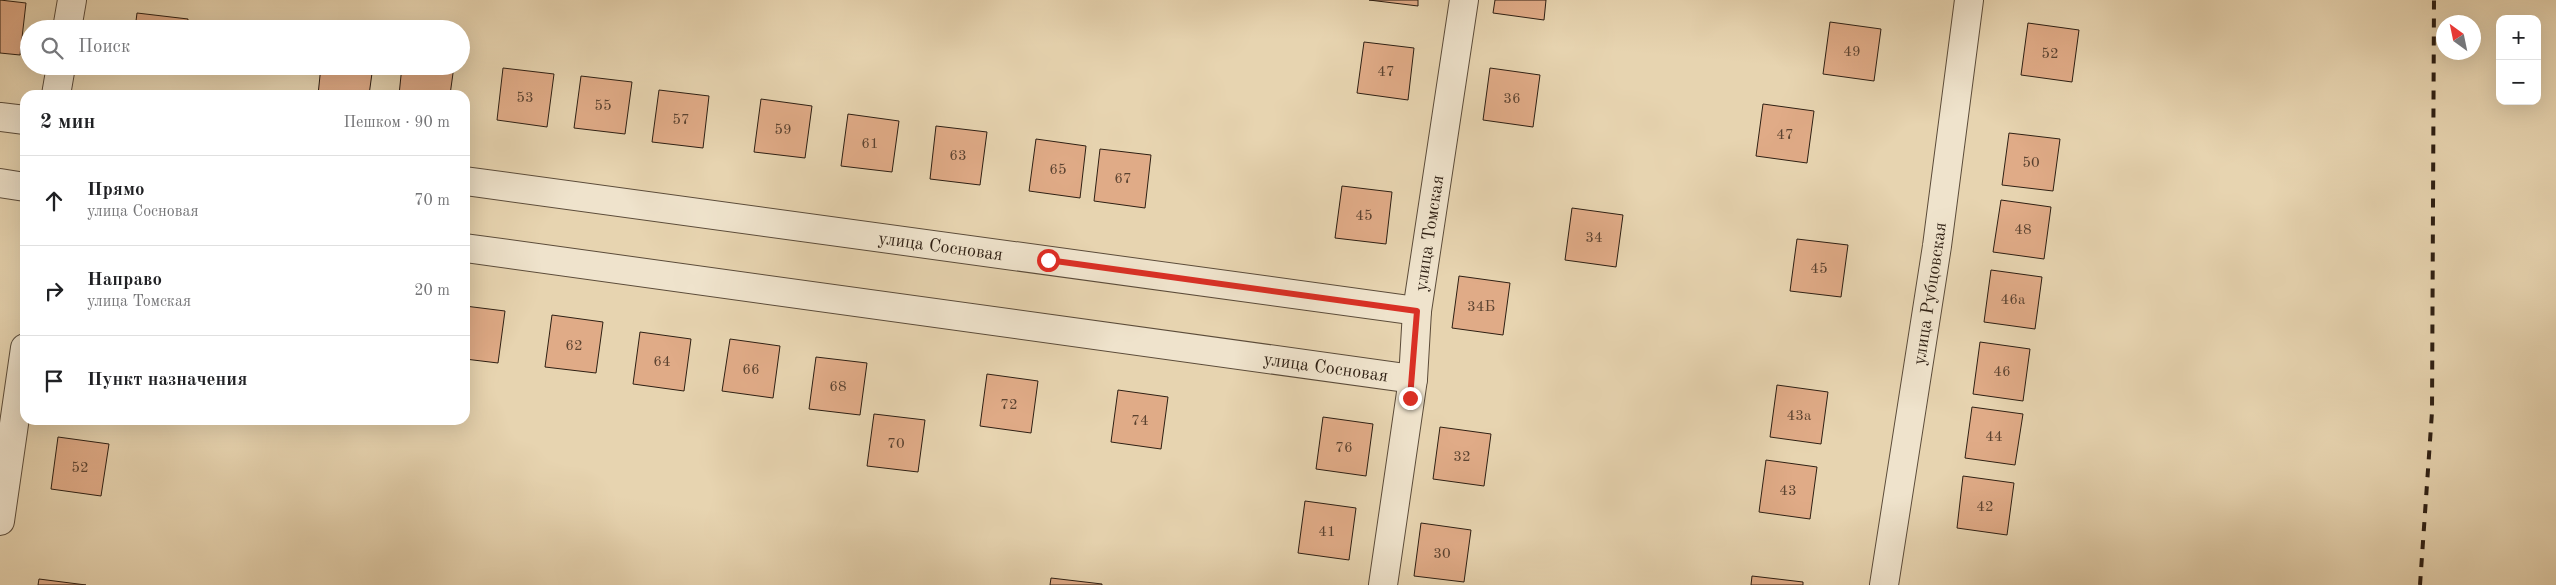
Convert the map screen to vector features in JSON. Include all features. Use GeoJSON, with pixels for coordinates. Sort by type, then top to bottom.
{"type":"FeatureCollection","features":[{"type":"Feature","properties":{"kind":"street"},"geometry":{"type":"LineString","coordinates":[[69,20],[72,0]]}},
{"type":"Feature","properties":{"kind":"street","name":"улица Томская"},"geometry":{"type":"LineString","coordinates":[[1383,585],[1413,379],[1417,311],[1464,0]]}},
{"type":"Feature","properties":{"kind":"street","name":"улица Рубцовская"},"geometry":{"type":"LineString","coordinates":[[1884,585],[1937,246],[1969,0]]}},
{"type":"Feature","properties":{"kind":"street"},"geometry":{"type":"LineString","coordinates":[[57,90],[59,75]]}},
{"type":"Feature","properties":{"kind":"street"},"geometry":{"type":"LineString","coordinates":[[0,117],[20,119]]}},
{"type":"Feature","properties":{"kind":"street","name":"улица Сосновая"},"geometry":{"type":"LineString","coordinates":[[470,181],[1417,311]]}},
{"type":"Feature","properties":{"kind":"street"},"geometry":{"type":"LineString","coordinates":[[0,183],[20,186]]}},
{"type":"Feature","properties":{"kind":"street","name":"улица Сосновая"},"geometry":{"type":"LineString","coordinates":[[470,249],[1413,379]]}},
{"type":"Feature","properties":{"kind":"street"},"geometry":{"type":"LineString","coordinates":[[0,521],[20,383]]}},
{"type":"Feature","properties":{"kind":"building"},"geometry":{"type":"Polygon","coordinates":[[[0,0],[26,3],[24,20],[20,20],[20,55],[0,53],[0,0]]]}},
{"type":"Feature","properties":{"kind":"building"},"geometry":{"type":"Polygon","coordinates":[[[1369,0],[1418,0],[1418,6],[1369,0]]]}},
{"type":"Feature","properties":{"kind":"building"},"geometry":{"type":"Polygon","coordinates":[[[1495,0],[1546,0],[1544,20],[1493,13],[1495,0]]]}},
{"type":"Feature","properties":{"kind":"building"},"geometry":{"type":"Polygon","coordinates":[[[137,13],[188,19],[188,20],[136,20],[137,13]]]}},
{"type":"Feature","properties":{"kind":"building"},"geometry":{"type":"Polygon","coordinates":[[[1830,22],[1881,29],[1874,81],[1823,74],[1830,22]]]}},
{"type":"Feature","properties":{"kind":"building"},"geometry":{"type":"Polygon","coordinates":[[[2028,23],[2079,30],[2072,82],[2021,75],[2028,23]]]}},
{"type":"Feature","properties":{"kind":"building"},"geometry":{"type":"Polygon","coordinates":[[[1364,42],[1414,48],[1408,100],[1357,93],[1364,42]]]}},
{"type":"Feature","properties":{"kind":"building"},"geometry":{"type":"Polygon","coordinates":[[[503,68],[554,74],[547,127],[497,120],[503,68]]]}},
{"type":"Feature","properties":{"kind":"building"},"geometry":{"type":"Polygon","coordinates":[[[1490,68],[1540,75],[1533,127],[1483,120],[1490,68]]]}},
{"type":"Feature","properties":{"kind":"building"},"geometry":{"type":"Polygon","coordinates":[[[320,75],[372,75],[370,90],[319,90],[320,75]]]}},
{"type":"Feature","properties":{"kind":"building"},"geometry":{"type":"Polygon","coordinates":[[[401,75],[453,75],[451,90],[400,90],[401,75]]]}},
{"type":"Feature","properties":{"kind":"building"},"geometry":{"type":"Polygon","coordinates":[[[581,76],[632,82],[625,134],[574,128],[581,76]]]}},
{"type":"Feature","properties":{"kind":"building"},"geometry":{"type":"Polygon","coordinates":[[[659,90],[709,96],[703,148],[652,142],[659,90]]]}},
{"type":"Feature","properties":{"kind":"building"},"geometry":{"type":"Polygon","coordinates":[[[761,99],[812,106],[805,158],[754,152],[761,99]]]}},
{"type":"Feature","properties":{"kind":"building"},"geometry":{"type":"Polygon","coordinates":[[[1763,104],[1814,111],[1807,163],[1756,156],[1763,104]]]}},
{"type":"Feature","properties":{"kind":"building"},"geometry":{"type":"Polygon","coordinates":[[[848,114],[899,121],[892,172],[841,166],[848,114]]]}},
{"type":"Feature","properties":{"kind":"building"},"geometry":{"type":"Polygon","coordinates":[[[936,126],[987,132],[980,185],[930,179],[936,126]]]}},
{"type":"Feature","properties":{"kind":"building"},"geometry":{"type":"Polygon","coordinates":[[[2009,133],[2060,139],[2053,191],[2002,185],[2009,133]]]}},
{"type":"Feature","properties":{"kind":"building"},"geometry":{"type":"Polygon","coordinates":[[[1036,139],[1086,146],[1080,198],[1029,191],[1036,139]]]}},
{"type":"Feature","properties":{"kind":"building"},"geometry":{"type":"Polygon","coordinates":[[[1100,149],[1151,155],[1145,208],[1094,201],[1100,149]]]}},
{"type":"Feature","properties":{"kind":"building"},"geometry":{"type":"Polygon","coordinates":[[[1342,186],[1392,192],[1386,244],[1335,238],[1342,186]]]}},
{"type":"Feature","properties":{"kind":"building"},"geometry":{"type":"Polygon","coordinates":[[[2001,200],[2051,207],[2044,259],[1993,252],[2001,200]]]}},
{"type":"Feature","properties":{"kind":"building"},"geometry":{"type":"Polygon","coordinates":[[[1572,208],[1623,215],[1616,267],[1565,260],[1572,208]]]}},
{"type":"Feature","properties":{"kind":"building"},"geometry":{"type":"Polygon","coordinates":[[[1797,239],[1848,245],[1841,297],[1790,291],[1797,239]]]}},
{"type":"Feature","properties":{"kind":"building"},"geometry":{"type":"Polygon","coordinates":[[[1991,270],[2042,277],[2035,329],[1984,322],[1991,270]]]}},
{"type":"Feature","properties":{"kind":"building"},"geometry":{"type":"Polygon","coordinates":[[[1459,276],[1510,283],[1503,335],[1452,328],[1459,276]]]}},
{"type":"Feature","properties":{"kind":"building"},"geometry":{"type":"Polygon","coordinates":[[[470,307],[505,311],[498,363],[470,360],[470,307]]]}},
{"type":"Feature","properties":{"kind":"building"},"geometry":{"type":"Polygon","coordinates":[[[552,315],[603,322],[596,373],[545,367],[552,315]]]}},
{"type":"Feature","properties":{"kind":"building"},"geometry":{"type":"Polygon","coordinates":[[[640,332],[691,339],[684,391],[633,384],[640,332]]]}},
{"type":"Feature","properties":{"kind":"building"},"geometry":{"type":"Polygon","coordinates":[[[730,339],[780,346],[773,398],[722,391],[730,339]]]}},
{"type":"Feature","properties":{"kind":"building"},"geometry":{"type":"Polygon","coordinates":[[[1980,342],[2030,349],[2023,401],[1973,394],[1980,342]]]}},
{"type":"Feature","properties":{"kind":"building"},"geometry":{"type":"Polygon","coordinates":[[[816,357],[867,363],[860,415],[809,409],[816,357]]]}},
{"type":"Feature","properties":{"kind":"building"},"geometry":{"type":"Polygon","coordinates":[[[987,374],[1038,381],[1031,433],[980,426],[987,374]]]}},
{"type":"Feature","properties":{"kind":"building"},"geometry":{"type":"Polygon","coordinates":[[[1777,385],[1828,392],[1821,444],[1770,437],[1777,385]]]}},
{"type":"Feature","properties":{"kind":"building"},"geometry":{"type":"Polygon","coordinates":[[[1118,390],[1168,397],[1161,449],[1111,442],[1118,390]]]}},
{"type":"Feature","properties":{"kind":"building"},"geometry":{"type":"Polygon","coordinates":[[[1972,407],[2023,414],[2015,465],[1965,458],[1972,407]]]}},
{"type":"Feature","properties":{"kind":"building"},"geometry":{"type":"Polygon","coordinates":[[[874,414],[925,420],[918,472],[867,466],[874,414]]]}},
{"type":"Feature","properties":{"kind":"building"},"geometry":{"type":"Polygon","coordinates":[[[1323,417],[1373,424],[1366,476],[1316,469],[1323,417]]]}},
{"type":"Feature","properties":{"kind":"building"},"geometry":{"type":"Polygon","coordinates":[[[1440,427],[1491,434],[1484,486],[1433,479],[1440,427]]]}},
{"type":"Feature","properties":{"kind":"building"},"geometry":{"type":"Polygon","coordinates":[[[58,437],[109,444],[101,496],[51,489],[58,437]]]}},
{"type":"Feature","properties":{"kind":"building"},"geometry":{"type":"Polygon","coordinates":[[[1766,460],[1817,467],[1810,519],[1759,512],[1766,460]]]}},
{"type":"Feature","properties":{"kind":"building"},"geometry":{"type":"Polygon","coordinates":[[[1963,476],[2014,483],[2007,535],[1957,528],[1963,476]]]}},
{"type":"Feature","properties":{"kind":"building"},"geometry":{"type":"Polygon","coordinates":[[[1305,501],[1356,508],[1349,560],[1298,553],[1305,501]]]}},
{"type":"Feature","properties":{"kind":"building"},"geometry":{"type":"Polygon","coordinates":[[[1421,523],[1471,530],[1464,582],[1414,576],[1421,523]]]}},
{"type":"Feature","properties":{"kind":"building"},"geometry":{"type":"Polygon","coordinates":[[[1752,576],[1803,582],[1803,585],[1751,585],[1752,576]]]}},
{"type":"Feature","properties":{"kind":"building"},"geometry":{"type":"Polygon","coordinates":[[[1051,578],[1102,584],[1102,585],[1050,585],[1051,578]]]}},
{"type":"Feature","properties":{"kind":"building"},"geometry":{"type":"Polygon","coordinates":[[[39,579],[86,585],[38,585],[39,579]]]}},
{"type":"Feature","properties":{"kind":"railway"},"geometry":{"type":"LineString","coordinates":[[2420,585],[2432,412],[2434,0]]}},
{"type":"Feature","properties":{"kind":"route"},"geometry":{"type":"LineString","coordinates":[[1048,260],[1417,311],[1410,398]]}}]}
